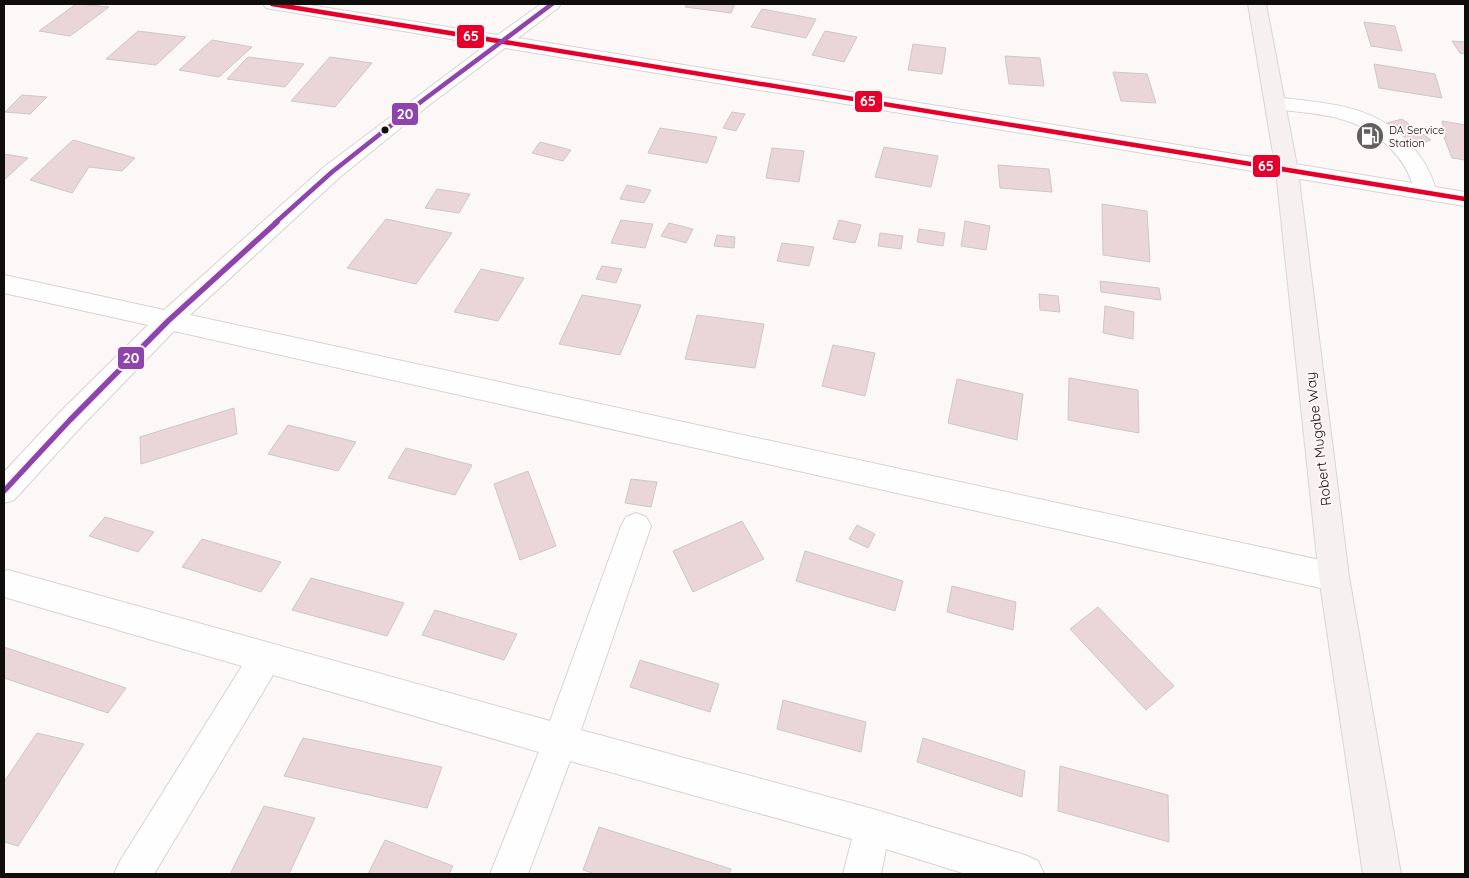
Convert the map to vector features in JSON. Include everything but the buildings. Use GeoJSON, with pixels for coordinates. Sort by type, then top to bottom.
{"type":"FeatureCollection","features":[{"type":"Feature","properties":{"kind":"main road","name":"Robert Mugabe Way"},"geometry":{"type":"LineString","coordinates":[[1257,4],[1287,171],[1334,577],[1382,874]]}},
{"type":"Feature","properties":{"kind":"street"},"geometry":{"type":"LineString","coordinates":[[272,4],[1465,199]]}},
{"type":"Feature","properties":{"kind":"street"},"geometry":{"type":"LineString","coordinates":[[4,491],[70,420],[168,321],[332,172],[422,100],[504,42],[552,4]]}},
{"type":"Feature","properties":{"kind":"street"},"geometry":{"type":"LineString","coordinates":[[1276,104],[1361,117],[1368,121],[1397,142],[1420,172],[1426,193]]}},
{"type":"Feature","properties":{"kind":"street"},"geometry":{"type":"LineString","coordinates":[[4,284],[1334,577]]}},
{"type":"Feature","properties":{"kind":"street"},"geometry":{"type":"LineString","coordinates":[[509,874],[560,741],[636,526]]}},
{"type":"Feature","properties":{"kind":"street"},"geometry":{"type":"LineString","coordinates":[[8,584],[560,741],[873,827],[1025,874]]}},
{"type":"Feature","properties":{"kind":"street"},"geometry":{"type":"LineString","coordinates":[[133,874],[266,657]]}},
{"type":"Feature","properties":{"kind":"street"},"geometry":{"type":"LineString","coordinates":[[862,874],[873,827]]}},
{"type":"Feature","properties":{"kind":"transit line","name":"65"},"geometry":{"type":"LineString","coordinates":[[272,4],[1465,199]]}},
{"type":"Feature","properties":{"kind":"transit line","name":"20"},"geometry":{"type":"LineString","coordinates":[[4,491],[70,420],[168,321],[332,172],[422,101],[552,4]]}},
{"type":"Feature","properties":{"kind":"place","name":"DA Service Station"},"geometry":{"type":"Point","coordinates":[1370,136]}}]}
